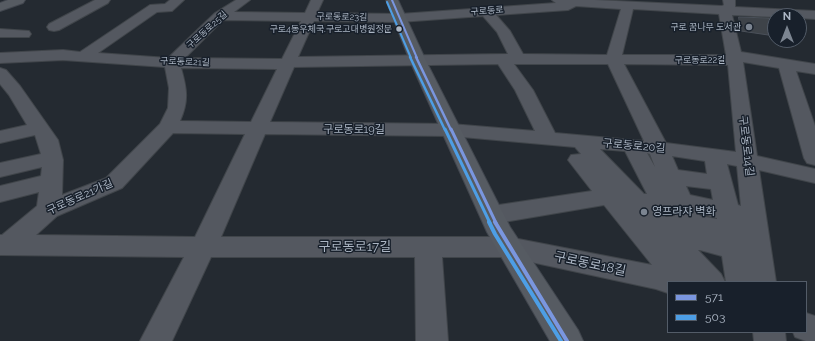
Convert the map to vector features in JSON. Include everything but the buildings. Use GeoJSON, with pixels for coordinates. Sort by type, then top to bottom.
{"type":"FeatureCollection","features":[{"type":"Feature","properties":{"kind":"main road"},"geometry":{"type":"LineString","coordinates":[[0,8],[16,1]]}},
{"type":"Feature","properties":{"kind":"main road"},"geometry":{"type":"LineString","coordinates":[[396,9],[418,62],[508,247],[567,341]]}},
{"type":"Feature","properties":{"kind":"street"},"geometry":{"type":"LineString","coordinates":[[54,27],[104,0]]}},
{"type":"Feature","properties":{"kind":"street"},"geometry":{"type":"LineString","coordinates":[[84,56],[154,8],[168,8],[178,0]]}},
{"type":"Feature","properties":{"kind":"street","name":"구로동로25길"},"geometry":{"type":"LineString","coordinates":[[172,63],[220,16],[244,0]]}},
{"type":"Feature","properties":{"kind":"street"},"geometry":{"type":"LineString","coordinates":[[308,17],[317,0]]}},
{"type":"Feature","properties":{"kind":"street"},"geometry":{"type":"LineString","coordinates":[[557,0],[628,6],[727,5],[812,14]]}},
{"type":"Feature","properties":{"kind":"street"},"geometry":{"type":"LineString","coordinates":[[800,0],[812,14]]}},
{"type":"Feature","properties":{"kind":"street","name":"구로동로"},"geometry":{"type":"LineString","coordinates":[[396,9],[486,11],[568,6],[573,2]]}},
{"type":"Feature","properties":{"kind":"street","name":"구로동로14길"},"geometry":{"type":"LineString","coordinates":[[727,5],[755,218],[747,281]]}},
{"type":"Feature","properties":{"kind":"street"},"geometry":{"type":"LineString","coordinates":[[628,6],[613,59],[658,148],[670,176],[678,208],[667,236]]}},
{"type":"Feature","properties":{"kind":"street","name":"구로동로23길"},"geometry":{"type":"LineString","coordinates":[[220,16],[308,17],[396,9]]}},
{"type":"Feature","properties":{"kind":"street"},"geometry":{"type":"LineString","coordinates":[[486,11],[502,30],[511,59],[524,90],[563,140],[620,201],[690,280]]}},
{"type":"Feature","properties":{"kind":"street","name":"구로동로23길"},"geometry":{"type":"LineString","coordinates":[[287,64],[308,17]]}},
{"type":"Feature","properties":{"kind":"street"},"geometry":{"type":"LineString","coordinates":[[0,33],[24,34]]}},
{"type":"Feature","properties":{"kind":"street","name":"구로동로21길"},"geometry":{"type":"LineString","coordinates":[[0,58],[63,55],[172,63],[287,64],[295,62],[418,62]]}},
{"type":"Feature","properties":{"kind":"street","name":"구로동로22길"},"geometry":{"type":"LineString","coordinates":[[418,62],[511,59],[735,60],[741,57],[815,69]]}},
{"type":"Feature","properties":{"kind":"street","name":"구로동로21가길"},"geometry":{"type":"LineString","coordinates":[[5,244],[48,210],[114,183],[168,127],[177,108],[178,88],[172,63]]}},
{"type":"Feature","properties":{"kind":"street"},"geometry":{"type":"LineString","coordinates":[[156,341],[203,247],[287,64]]}},
{"type":"Feature","properties":{"kind":"street"},"geometry":{"type":"LineString","coordinates":[[786,64],[815,158]]}},
{"type":"Feature","properties":{"kind":"street"},"geometry":{"type":"LineString","coordinates":[[5,87],[40,128],[50,146],[53,170],[48,210]]}},
{"type":"Feature","properties":{"kind":"street","name":"구로동로19길"},"geometry":{"type":"LineString","coordinates":[[168,127],[451,130]]}},
{"type":"Feature","properties":{"kind":"street"},"geometry":{"type":"LineString","coordinates":[[0,137],[40,128]]}},
{"type":"Feature","properties":{"kind":"street","name":"구로동로20길"},"geometry":{"type":"LineString","coordinates":[[451,130],[658,148],[748,161],[815,176]]}},
{"type":"Feature","properties":{"kind":"street"},"geometry":{"type":"LineString","coordinates":[[563,140],[605,168],[620,201],[667,236],[690,280]]}},
{"type":"Feature","properties":{"kind":"street"},"geometry":{"type":"LineString","coordinates":[[633,146],[645,168],[678,208]]}},
{"type":"Feature","properties":{"kind":"street"},"geometry":{"type":"LineString","coordinates":[[714,156],[731,231],[747,281]]}},
{"type":"Feature","properties":{"kind":"street"},"geometry":{"type":"LineString","coordinates":[[0,170],[51,158]]}},
{"type":"Feature","properties":{"kind":"street"},"geometry":{"type":"LineString","coordinates":[[605,168],[645,168]]}},
{"type":"Feature","properties":{"kind":"street"},"geometry":{"type":"LineString","coordinates":[[670,176],[720,183]]}},
{"type":"Feature","properties":{"kind":"street"},"geometry":{"type":"LineString","coordinates":[[0,194],[52,181]]}},
{"type":"Feature","properties":{"kind":"street"},"geometry":{"type":"LineString","coordinates":[[492,215],[620,201],[678,208],[731,231]]}},
{"type":"Feature","properties":{"kind":"street"},"geometry":{"type":"LineString","coordinates":[[667,236],[700,240],[731,231],[755,218]]}},
{"type":"Feature","properties":{"kind":"street","name":"구로동로17길"},"geometry":{"type":"LineString","coordinates":[[5,244],[203,247],[508,247]]}},
{"type":"Feature","properties":{"kind":"street"},"geometry":{"type":"LineString","coordinates":[[428,247],[432,341]]}},
{"type":"Feature","properties":{"kind":"street","name":"구로동로18길"},"geometry":{"type":"LineString","coordinates":[[508,247],[656,277],[690,280],[747,281]]}},
{"type":"Feature","properties":{"kind":"transit line","name":"571"},"geometry":{"type":"LineString","coordinates":[[392,0],[418,61],[500,232],[567,341]]}},
{"type":"Feature","properties":{"kind":"transit line","name":"503"},"geometry":{"type":"LineString","coordinates":[[387,2],[413,63],[495,234],[561,341]]}},
{"type":"Feature","properties":{"kind":"place","name":"구로 꿈나무 도서관"},"geometry":{"type":"Point","coordinates":[749,27]}},
{"type":"Feature","properties":{"kind":"place","name":"구로4동우체국.구로고대병원정문"},"geometry":{"type":"Point","coordinates":[399,29]}},
{"type":"Feature","properties":{"kind":"place","name":"영프라쟈 벽화"},"geometry":{"type":"Point","coordinates":[644,212]}}]}
